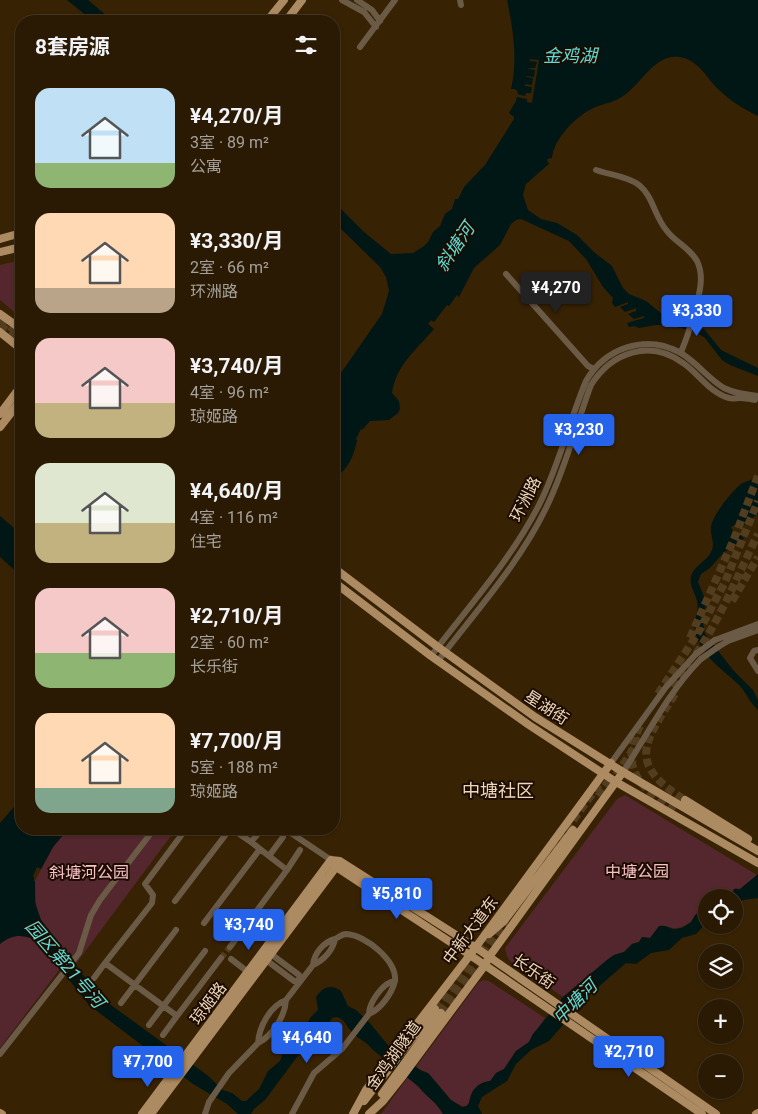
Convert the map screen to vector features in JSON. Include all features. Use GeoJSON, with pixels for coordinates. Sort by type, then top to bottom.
{"type":"FeatureCollection","features":[{"type":"Feature","properties":{"kind":"main road"},"geometry":{"type":"LineString","coordinates":[[272,15],[284,0]]}},
{"type":"Feature","properties":{"kind":"main road"},"geometry":{"type":"LineString","coordinates":[[291,15],[302,0]]}},
{"type":"Feature","properties":{"kind":"main road"},"geometry":{"type":"LineString","coordinates":[[0,239],[15,235]]}},
{"type":"Feature","properties":{"kind":"main road"},"geometry":{"type":"LineString","coordinates":[[0,252],[15,248]]}},
{"type":"Feature","properties":{"kind":"main road"},"geometry":{"type":"LineString","coordinates":[[0,314],[15,325]]}},
{"type":"Feature","properties":{"kind":"main road"},"geometry":{"type":"LineString","coordinates":[[0,332],[15,343]]}},
{"type":"Feature","properties":{"kind":"main road"},"geometry":{"type":"LineString","coordinates":[[0,414],[15,394]]}},
{"type":"Feature","properties":{"kind":"main road"},"geometry":{"type":"LineString","coordinates":[[0,427],[15,408]]}},
{"type":"Feature","properties":{"kind":"main road","name":"星湖街"},"geometry":{"type":"LineString","coordinates":[[340,572],[535,717],[623,772],[758,851]]}},
{"type":"Feature","properties":{"kind":"main road","name":"星湖街"},"geometry":{"type":"LineString","coordinates":[[340,587],[529,726],[616,782],[758,863]]}},
{"type":"Feature","properties":{"kind":"main road","name":"中新大道东"},"geometry":{"type":"LineString","coordinates":[[354,1114],[366,1090],[385,1064],[470,955],[611,763]]}},
{"type":"Feature","properties":{"kind":"main road","name":"中新大道东"},"geometry":{"type":"LineString","coordinates":[[368,1114],[383,1101],[415,1060],[623,772]]}},
{"type":"Feature","properties":{"kind":"main road"},"geometry":{"type":"LineString","coordinates":[[685,800],[758,845]]}},
{"type":"Feature","properties":{"kind":"main road"},"geometry":{"type":"LineString","coordinates":[[676,813],[720,838],[758,863]]}},
{"type":"Feature","properties":{"kind":"main road"},"geometry":{"type":"LineString","coordinates":[[475,947],[504,921],[573,830]]}},
{"type":"Feature","properties":{"kind":"main road","name":"长乐街"},"geometry":{"type":"LineString","coordinates":[[336,863],[475,947],[549,1004],[702,1114]]}},
{"type":"Feature","properties":{"kind":"main road","name":"长乐街"},"geometry":{"type":"LineString","coordinates":[[336,863],[485,965],[549,1004]]}},
{"type":"Feature","properties":{"kind":"main road","name":"琼姬路"},"geometry":{"type":"LineString","coordinates":[[188,1058],[268,957],[336,863]]}},
{"type":"Feature","properties":{"kind":"main road","name":"琼姬路"},"geometry":{"type":"LineString","coordinates":[[142,1114],[174,1077],[248,972],[336,863]]}},
{"type":"Feature","properties":{"kind":"main road","name":"金鸡湖隧道"},"geometry":{"type":"LineString","coordinates":[[354,1114],[438,1011],[368,1114]]}},
{"type":"Feature","properties":{"kind":"main road","name":"长乐街"},"geometry":{"type":"LineString","coordinates":[[572,1020],[716,1114]]}},
{"type":"Feature","properties":{"kind":"main road","name":"琼姬路"},"geometry":{"type":"LineString","coordinates":[[151,1114],[174,1077]]}},
{"type":"Feature","properties":{"kind":"street"},"geometry":{"type":"LineString","coordinates":[[342,0],[364,12],[378,24]]}},
{"type":"Feature","properties":{"kind":"street"},"geometry":{"type":"LineString","coordinates":[[357,0],[372,10],[378,24]]}},
{"type":"Feature","properties":{"kind":"street"},"geometry":{"type":"LineString","coordinates":[[360,48],[395,0]]}},
{"type":"Feature","properties":{"kind":"street"},"geometry":{"type":"LineString","coordinates":[[596,170],[632,181],[643,189],[667,233],[685,247],[696,260],[701,276],[698,299],[702,304],[700,315],[691,320]]}},
{"type":"Feature","properties":{"kind":"street"},"geometry":{"type":"LineString","coordinates":[[506,274],[588,366],[594,369]]}},
{"type":"Feature","properties":{"kind":"street"},"geometry":{"type":"LineString","coordinates":[[681,353],[691,320],[689,313],[691,304],[698,299]]}},
{"type":"Feature","properties":{"kind":"street","name":"环洲路"},"geometry":{"type":"LineString","coordinates":[[442,649],[504,563],[528,525],[549,485],[586,381],[594,369],[611,354],[623,348],[639,344],[652,343],[667,347],[681,353],[726,389],[758,400]]}},
{"type":"Feature","properties":{"kind":"street","name":"环洲路"},"geometry":{"type":"LineString","coordinates":[[435,658],[513,563],[536,528],[555,488],[591,385],[608,364],[629,353],[642,350],[654,351],[670,355],[684,363],[706,385],[729,398],[758,396]]}},
{"type":"Feature","properties":{"kind":"street"},"geometry":{"type":"LineString","coordinates":[[611,763],[666,686],[696,654],[758,624]]}},
{"type":"Feature","properties":{"kind":"street"},"geometry":{"type":"LineString","coordinates":[[623,772],[689,671],[716,644],[758,630]]}},
{"type":"Feature","properties":{"kind":"street"},"geometry":{"type":"LineString","coordinates":[[758,650],[751,654],[750,658],[758,671]]}},
{"type":"Feature","properties":{"kind":"street"},"geometry":{"type":"LineString","coordinates":[[0,1054],[79,952],[91,915],[100,900],[149,835]]}},
{"type":"Feature","properties":{"kind":"street"},"geometry":{"type":"LineString","coordinates":[[94,978],[152,903],[153,895],[145,884],[182,835]]}},
{"type":"Feature","properties":{"kind":"street"},"geometry":{"type":"LineString","coordinates":[[175,901],[226,835]]}},
{"type":"Feature","properties":{"kind":"street"},"geometry":{"type":"LineString","coordinates":[[240,835],[287,870]]}},
{"type":"Feature","properties":{"kind":"street"},"geometry":{"type":"LineString","coordinates":[[251,842],[257,835]]}},
{"type":"Feature","properties":{"kind":"street","name":"长乐街"},"geometry":{"type":"LineString","coordinates":[[294,835],[336,863]]}},
{"type":"Feature","properties":{"kind":"street"},"geometry":{"type":"LineString","coordinates":[[269,856],[283,837]]}},
{"type":"Feature","properties":{"kind":"street"},"geometry":{"type":"LineString","coordinates":[[204,923],[260,849]]}},
{"type":"Feature","properties":{"kind":"street"},"geometry":{"type":"LineString","coordinates":[[230,947],[300,850]]}},
{"type":"Feature","properties":{"kind":"street"},"geometry":{"type":"LineString","coordinates":[[121,1003],[176,930]]}},
{"type":"Feature","properties":{"kind":"street"},"geometry":{"type":"LineString","coordinates":[[258,1043],[258,1037],[265,1021],[276,1006],[286,1000],[313,965],[328,954],[335,939],[340,935],[349,935],[366,942],[388,960],[395,971],[395,981],[388,983],[380,993],[370,1007],[368,1015],[342,1049],[314,1073],[292,1114]]}},
{"type":"Feature","properties":{"kind":"street"},"geometry":{"type":"LineString","coordinates":[[149,1025],[205,951]]}},
{"type":"Feature","properties":{"kind":"street"},"geometry":{"type":"LineString","coordinates":[[268,957],[294,981],[300,981]]}},
{"type":"Feature","properties":{"kind":"street"},"geometry":{"type":"LineString","coordinates":[[163,1035],[221,958]]}},
{"type":"Feature","properties":{"kind":"street"},"geometry":{"type":"LineString","coordinates":[[231,959],[248,972]]}},
{"type":"Feature","properties":{"kind":"street"},"geometry":{"type":"LineString","coordinates":[[106,963],[177,1016]]}},
{"type":"Feature","properties":{"kind":"street"},"geometry":{"type":"LineString","coordinates":[[206,1114],[210,1100],[236,1065],[258,1043],[264,1040],[274,1028],[283,1013],[286,1000]]}},
{"type":"Feature","properties":{"kind":"green space"},"geometry":{"type":"Polygon","coordinates":[[[15,261],[15,313],[0,300],[0,265],[15,261]]]}},
{"type":"Feature","properties":{"kind":"green space","name":"中塘公园"},"geometry":{"type":"Polygon","coordinates":[[[625,795],[757,875],[740,889],[698,889],[698,914],[694,916],[691,922],[676,929],[661,925],[650,938],[642,937],[639,942],[632,944],[624,952],[614,955],[563,997],[510,961],[505,948],[617,799],[625,795]]]}},
{"type":"Feature","properties":{"kind":"green space","name":"斜塘河公园"},"geometry":{"type":"Polygon","coordinates":[[[63,835],[172,835],[75,965],[69,957],[0,1048],[0,944],[15,936],[25,936],[40,943],[50,933],[36,909],[35,881],[53,847],[63,835]]]}},
{"type":"Feature","properties":{"kind":"green space"},"geometry":{"type":"Polygon","coordinates":[[[483,980],[489,981],[545,1018],[529,1042],[516,1051],[504,1069],[496,1073],[491,1081],[482,1083],[476,1088],[470,1103],[464,1107],[451,1100],[430,1075],[416,1067],[478,983],[483,980]]]}},
{"type":"Feature","properties":{"kind":"green space"},"geometry":{"type":"Polygon","coordinates":[[[408,1077],[436,1104],[443,1114],[381,1114],[408,1077]]]}},
{"type":"Feature","properties":{"kind":"water"},"geometry":{"type":"Polygon","coordinates":[[[67,0],[88,0],[106,15],[86,15],[67,0]]]}},
{"type":"Feature","properties":{"kind":"water"},"geometry":{"type":"Polygon","coordinates":[[[507,0],[758,0],[758,116],[726,96],[690,60],[674,57],[665,59],[650,69],[623,96],[591,109],[576,120],[557,142],[552,158],[547,159],[548,163],[550,163],[526,184],[523,195],[528,210],[541,219],[557,223],[577,235],[595,253],[612,266],[623,288],[629,294],[646,301],[667,318],[704,329],[721,350],[758,368],[758,376],[722,360],[705,338],[696,332],[670,325],[629,327],[627,323],[644,318],[644,316],[634,319],[628,314],[636,311],[636,308],[625,312],[620,307],[628,304],[628,302],[615,307],[612,303],[613,298],[603,287],[586,259],[569,241],[521,219],[516,220],[511,224],[500,245],[474,268],[459,297],[457,295],[434,322],[431,320],[428,324],[434,329],[408,358],[394,383],[392,393],[399,401],[400,409],[398,413],[389,420],[370,421],[361,429],[356,439],[356,446],[350,462],[340,474],[340,374],[382,314],[389,291],[386,277],[380,267],[340,228],[340,208],[364,232],[391,254],[413,253],[428,242],[433,232],[440,226],[445,214],[452,209],[455,199],[458,199],[464,187],[485,165],[514,119],[509,113],[516,101],[518,92],[515,89],[511,89],[514,67],[513,33],[507,0]]]}},
{"type":"Feature","properties":{"kind":"water"},"geometry":{"type":"Polygon","coordinates":[[[758,476],[758,515],[753,517],[754,520],[742,526],[740,522],[731,527],[736,537],[741,535],[744,539],[741,540],[743,543],[724,552],[710,568],[701,574],[698,582],[706,601],[703,623],[705,634],[733,670],[753,690],[758,700],[758,710],[740,686],[707,655],[698,640],[694,624],[698,605],[691,586],[691,576],[712,550],[711,527],[719,510],[737,487],[758,476]]]}},
{"type":"Feature","properties":{"kind":"water"},"geometry":{"type":"Polygon","coordinates":[[[0,516],[15,529],[15,571],[0,557],[0,516]]]}},
{"type":"Feature","properties":{"kind":"water"},"geometry":{"type":"Polygon","coordinates":[[[15,806],[15,835],[63,835],[53,847],[41,869],[37,867],[33,876],[35,881],[35,902],[41,920],[100,997],[207,1075],[223,1090],[232,1093],[242,1101],[246,1101],[259,1089],[268,1071],[280,1061],[285,1049],[293,1044],[303,1033],[310,1018],[318,1010],[316,997],[324,989],[334,987],[341,991],[348,1006],[356,1010],[369,1022],[387,1044],[420,1070],[428,1073],[451,1100],[462,1107],[467,1106],[476,1087],[481,1083],[490,1081],[496,1073],[504,1069],[516,1051],[529,1042],[533,1034],[563,997],[607,960],[614,955],[624,952],[632,944],[639,942],[642,937],[650,938],[659,926],[673,929],[682,928],[691,922],[698,913],[698,932],[696,934],[682,938],[669,950],[651,953],[636,964],[626,963],[588,996],[549,1041],[531,1050],[516,1064],[507,1081],[482,1097],[478,1106],[482,1114],[443,1114],[438,1106],[419,1087],[373,1050],[349,1029],[344,1021],[337,1017],[332,1018],[327,1026],[318,1032],[314,1041],[300,1053],[265,1100],[251,1114],[238,1114],[227,1104],[193,1084],[89,1005],[40,943],[25,936],[15,936],[0,944],[0,823],[15,806]]]}},
{"type":"Feature","properties":{"kind":"water"},"geometry":{"type":"Polygon","coordinates":[[[758,874],[758,898],[743,900],[743,889],[740,889],[758,874]]]}},
{"type":"Feature","properties":{"kind":"pier"},"geometry":{"type":"Polygon","coordinates":[[[530,59],[539,60],[532,103],[527,102],[527,99],[517,97],[517,94],[525,96],[526,93],[531,93],[532,87],[525,86],[525,84],[532,85],[533,78],[526,76],[534,77],[535,70],[528,69],[535,68],[537,62],[530,61],[530,59]]]}},
{"type":"Feature","properties":{"kind":"tunnel"},"geometry":{"type":"LineString","coordinates":[[0,319],[15,330]]}},
{"type":"Feature","properties":{"kind":"tunnel"},"geometry":{"type":"LineString","coordinates":[[0,325],[15,336]]}},
{"type":"Feature","properties":{"kind":"tunnel"},"geometry":{"type":"LineString","coordinates":[[690,638],[734,539],[758,476]]}},
{"type":"Feature","properties":{"kind":"tunnel"},"geometry":{"type":"LineString","coordinates":[[658,694],[698,633],[725,582],[758,501]]}},
{"type":"Feature","properties":{"kind":"tunnel"},"geometry":{"type":"LineString","coordinates":[[696,654],[721,611],[758,534]]}},
{"type":"Feature","properties":{"kind":"tunnel"},"geometry":{"type":"LineString","coordinates":[[732,601],[758,557]]}},
{"type":"Feature","properties":{"kind":"tunnel"},"geometry":{"type":"LineString","coordinates":[[674,688],[690,664]]}},
{"type":"Feature","properties":{"kind":"tunnel"},"geometry":{"type":"LineString","coordinates":[[675,694],[655,726],[646,751],[648,763],[654,775],[666,787],[685,800]]}},
{"type":"Feature","properties":{"kind":"tunnel"},"geometry":{"type":"LineString","coordinates":[[640,726],[634,741],[632,755],[637,777],[653,795],[677,813]]}},
{"type":"Feature","properties":{"kind":"tunnel"},"geometry":{"type":"LineString","coordinates":[[616,775],[643,735]]}},
{"type":"Feature","properties":{"kind":"tunnel"},"geometry":{"type":"LineString","coordinates":[[598,796],[613,775]]}},
{"type":"Feature","properties":{"kind":"tunnel"},"geometry":{"type":"LineString","coordinates":[[517,898],[600,783]]}},
{"type":"Feature","properties":{"kind":"tunnel"},"geometry":{"type":"LineString","coordinates":[[441,1013],[508,924]]}},
{"type":"Feature","properties":{"kind":"tunnel"},"geometry":{"type":"LineString","coordinates":[[435,1009],[493,931]]}},
{"type":"Feature","properties":{"kind":"tunnel"},"geometry":{"type":"LineString","coordinates":[[221,958],[230,947]]}},
{"type":"Feature","properties":{"kind":"district","name":"中塘社区"},"geometry":{"type":"Point","coordinates":[498,791]}},
{"type":"Feature","properties":{"kind":"water label","name":"金鸡湖"},"geometry":{"type":"Point","coordinates":[570,56]}},
{"type":"Feature","properties":{"kind":"water label","name":"斜塘河"},"geometry":{"type":"Point","coordinates":[455,247]}},
{"type":"Feature","properties":{"kind":"water label","name":"园区第21号河"},"geometry":{"type":"Point","coordinates":[65,964]}},
{"type":"Feature","properties":{"kind":"water label","name":"中塘河"},"geometry":{"type":"Point","coordinates":[575,1002]}}]}
